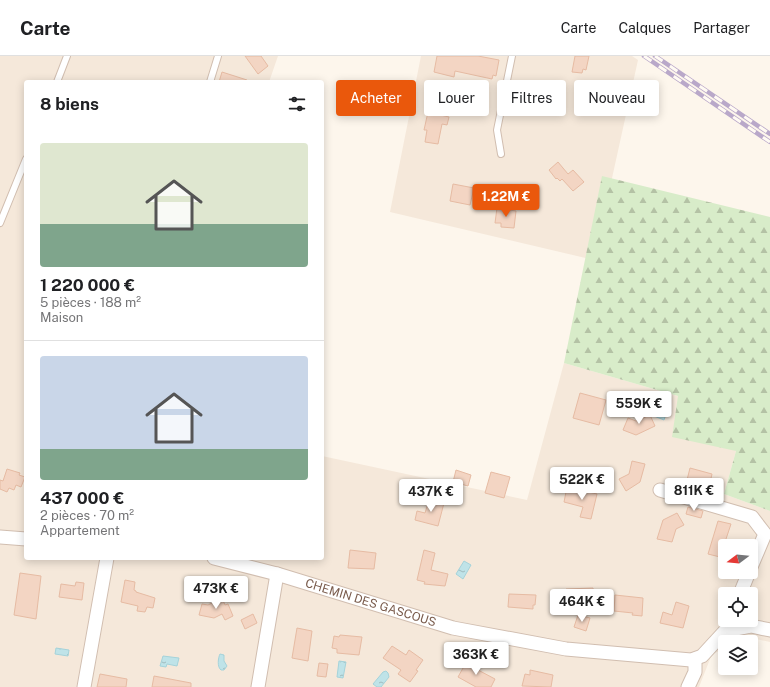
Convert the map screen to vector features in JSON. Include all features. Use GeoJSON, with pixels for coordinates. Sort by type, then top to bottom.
{"type":"FeatureCollection","features":[{"type":"Feature","properties":{"kind":"street"},"geometry":{"type":"LineString","coordinates":[[660,490],[752,517],[765,534],[758,550]]}},
{"type":"Feature","properties":{"kind":"street"},"geometry":{"type":"LineString","coordinates":[[0,537],[24,539]]}},
{"type":"Feature","properties":{"kind":"street"},"geometry":{"type":"LineString","coordinates":[[84,687],[107,560]]}},
{"type":"Feature","properties":{"kind":"street","name":"CHEMIN DES GASCOUS"},"geometry":{"type":"LineString","coordinates":[[222,560],[277,574],[453,628],[566,649],[692,660],[695,659]]}},
{"type":"Feature","properties":{"kind":"street"},"geometry":{"type":"LineString","coordinates":[[258,687],[277,574]]}},
{"type":"Feature","properties":{"kind":"street"},"geometry":{"type":"LineString","coordinates":[[688,687],[695,672],[695,659],[702,656],[726,627]]}},
{"type":"Feature","properties":{"kind":"street"},"geometry":{"type":"LineString","coordinates":[[756,627],[770,630]]}},
{"type":"Feature","properties":{"kind":"lane"},"geometry":{"type":"LineString","coordinates":[[58,80],[67,56]]}},
{"type":"Feature","properties":{"kind":"lane"},"geometry":{"type":"LineString","coordinates":[[211,80],[218,56]]}},
{"type":"Feature","properties":{"kind":"lane"},"geometry":{"type":"LineString","coordinates":[[501,154],[497,130],[512,56]]}},
{"type":"Feature","properties":{"kind":"lane"},"geometry":{"type":"LineString","coordinates":[[0,223],[24,164]]}},
{"type":"Feature","properties":{"kind":"shaded area"},"geometry":{"type":"Polygon","coordinates":[[[0,56],[278,56],[270,80],[24,80],[24,560],[324,560],[324,456],[527,500],[564,363],[678,396],[736,451],[724,494],[770,511],[770,642],[758,639],[758,635],[718,635],[718,652],[712,654],[699,687],[0,687],[0,56]]]}},
{"type":"Feature","properties":{"kind":"shaded area"},"geometry":{"type":"Polygon","coordinates":[[[421,56],[632,56],[638,60],[634,80],[574,80],[574,116],[626,116],[594,260],[390,212],[409,116],[416,116],[416,81],[421,56]]]}},
{"type":"Feature","properties":{"kind":"green space"},"geometry":{"type":"Polygon","coordinates":[[[602,176],[770,217],[770,511],[724,494],[736,451],[672,437],[678,396],[564,363],[602,176]]]}},
{"type":"Feature","properties":{"kind":"water"},"geometry":{"type":"Polygon","coordinates":[[[656,410],[666,414],[664,420],[654,416],[656,410]]]}},
{"type":"Feature","properties":{"kind":"water"},"geometry":{"type":"Polygon","coordinates":[[[464,561],[471,565],[463,579],[456,574],[464,561]]]}},
{"type":"Feature","properties":{"kind":"water"},"geometry":{"type":"Polygon","coordinates":[[[56,648],[69,650],[68,656],[55,654],[56,648]]]}},
{"type":"Feature","properties":{"kind":"water"},"geometry":{"type":"Polygon","coordinates":[[[220,654],[224,655],[224,661],[227,666],[224,670],[221,670],[218,665],[220,654]]]}},
{"type":"Feature","properties":{"kind":"water"},"geometry":{"type":"Polygon","coordinates":[[[163,656],[179,658],[177,666],[167,664],[166,667],[160,666],[163,656]]]}},
{"type":"Feature","properties":{"kind":"water"},"geometry":{"type":"Polygon","coordinates":[[[339,661],[346,662],[343,678],[337,677],[339,661]]]}},
{"type":"Feature","properties":{"kind":"water"},"geometry":{"type":"Polygon","coordinates":[[[386,671],[389,677],[381,687],[377,687],[373,684],[383,672],[386,671]]]}},
{"type":"Feature","properties":{"kind":"building"},"geometry":{"type":"Polygon","coordinates":[[[245,56],[261,56],[268,66],[258,74],[245,56]]]}},
{"type":"Feature","properties":{"kind":"building"},"geometry":{"type":"Polygon","coordinates":[[[437,56],[478,56],[499,60],[496,76],[493,75],[492,79],[455,71],[454,77],[434,72],[437,56]]]}},
{"type":"Feature","properties":{"kind":"building"},"geometry":{"type":"Polygon","coordinates":[[[575,56],[589,56],[586,70],[583,69],[582,73],[572,72],[575,56]]]}},
{"type":"Feature","properties":{"kind":"building"},"geometry":{"type":"Polygon","coordinates":[[[222,72],[247,80],[220,80],[222,72]]]}},
{"type":"Feature","properties":{"kind":"building"},"geometry":{"type":"Polygon","coordinates":[[[427,116],[449,117],[447,125],[442,124],[438,144],[425,142],[427,130],[424,130],[427,116]]]}},
{"type":"Feature","properties":{"kind":"building"},"geometry":{"type":"Polygon","coordinates":[[[558,162],[568,174],[573,170],[584,182],[573,191],[562,179],[560,181],[557,178],[556,179],[549,170],[558,162]]]}},
{"type":"Feature","properties":{"kind":"building"},"geometry":{"type":"Polygon","coordinates":[[[453,184],[474,188],[470,205],[450,201],[453,184]]]}},
{"type":"Feature","properties":{"kind":"building"},"geometry":{"type":"Polygon","coordinates":[[[497,208],[516,211],[514,228],[501,227],[501,223],[495,223],[497,208]]]}},
{"type":"Feature","properties":{"kind":"building"},"geometry":{"type":"Polygon","coordinates":[[[580,393],[606,400],[599,425],[573,418],[580,393]]]}},
{"type":"Feature","properties":{"kind":"building"},"geometry":{"type":"Polygon","coordinates":[[[650,415],[655,426],[636,435],[623,430],[628,418],[636,421],[650,415]]]}},
{"type":"Feature","properties":{"kind":"building"},"geometry":{"type":"Polygon","coordinates":[[[632,461],[645,464],[640,482],[626,491],[619,479],[629,474],[632,461]]]}},
{"type":"Feature","properties":{"kind":"building"},"geometry":{"type":"Polygon","coordinates":[[[690,468],[712,474],[709,487],[699,485],[698,488],[686,484],[690,468]]]}},
{"type":"Feature","properties":{"kind":"building"},"geometry":{"type":"Polygon","coordinates":[[[7,469],[20,473],[19,475],[24,477],[21,487],[16,485],[14,490],[9,488],[7,492],[0,489],[0,480],[3,481],[7,469]]]}},
{"type":"Feature","properties":{"kind":"building"},"geometry":{"type":"Polygon","coordinates":[[[456,470],[471,475],[468,486],[453,482],[456,470]]]}},
{"type":"Feature","properties":{"kind":"building"},"geometry":{"type":"Polygon","coordinates":[[[491,472],[510,477],[504,498],[485,493],[491,472]]]}},
{"type":"Feature","properties":{"kind":"building"},"geometry":{"type":"Polygon","coordinates":[[[567,487],[597,494],[591,519],[580,517],[583,507],[564,502],[567,487]]]}},
{"type":"Feature","properties":{"kind":"building"},"geometry":{"type":"Polygon","coordinates":[[[429,500],[444,503],[438,526],[415,520],[417,511],[425,513],[429,500]]]}},
{"type":"Feature","properties":{"kind":"building"},"geometry":{"type":"Polygon","coordinates":[[[688,507],[703,511],[701,518],[686,514],[688,507]]]}},
{"type":"Feature","properties":{"kind":"building"},"geometry":{"type":"Polygon","coordinates":[[[677,513],[684,525],[676,529],[672,542],[657,539],[663,520],[677,513]]]}},
{"type":"Feature","properties":{"kind":"building"},"geometry":{"type":"Polygon","coordinates":[[[718,521],[731,524],[726,539],[718,539],[718,556],[708,554],[718,521]]]}},
{"type":"Feature","properties":{"kind":"building"},"geometry":{"type":"Polygon","coordinates":[[[350,550],[376,553],[374,569],[348,568],[350,550]]]}},
{"type":"Feature","properties":{"kind":"building"},"geometry":{"type":"Polygon","coordinates":[[[424,550],[435,553],[431,570],[448,574],[445,586],[424,584],[425,582],[417,580],[424,550]]]}},
{"type":"Feature","properties":{"kind":"building"},"geometry":{"type":"Polygon","coordinates":[[[20,573],[41,576],[36,619],[14,615],[20,573]]]}},
{"type":"Feature","properties":{"kind":"building"},"geometry":{"type":"Polygon","coordinates":[[[125,580],[135,582],[134,590],[136,592],[155,598],[153,608],[147,607],[145,612],[137,611],[138,606],[121,602],[125,580]]]}},
{"type":"Feature","properties":{"kind":"building"},"geometry":{"type":"Polygon","coordinates":[[[76,582],[84,583],[82,600],[59,597],[61,584],[75,586],[76,582]]]}},
{"type":"Feature","properties":{"kind":"building"},"geometry":{"type":"Polygon","coordinates":[[[593,588],[594,601],[566,603],[566,589],[593,588]]]}},
{"type":"Feature","properties":{"kind":"building"},"geometry":{"type":"Polygon","coordinates":[[[509,594],[536,595],[533,609],[508,607],[509,594]]]}},
{"type":"Feature","properties":{"kind":"building"},"geometry":{"type":"Polygon","coordinates":[[[615,595],[643,598],[642,616],[632,615],[633,613],[614,611],[615,595]]]}},
{"type":"Feature","properties":{"kind":"building"},"geometry":{"type":"Polygon","coordinates":[[[222,598],[225,605],[228,604],[233,616],[225,620],[222,614],[214,618],[199,615],[202,604],[208,605],[222,598]]]}},
{"type":"Feature","properties":{"kind":"building"},"geometry":{"type":"Polygon","coordinates":[[[676,602],[689,606],[683,628],[660,623],[663,612],[672,615],[676,602]]]}},
{"type":"Feature","properties":{"kind":"building"},"geometry":{"type":"Polygon","coordinates":[[[253,614],[257,623],[245,629],[241,620],[253,614]]]}},
{"type":"Feature","properties":{"kind":"building"},"geometry":{"type":"Polygon","coordinates":[[[578,615],[590,618],[586,631],[574,627],[578,615]]]}},
{"type":"Feature","properties":{"kind":"building"},"geometry":{"type":"Polygon","coordinates":[[[297,628],[312,631],[308,661],[292,658],[297,628]]]}},
{"type":"Feature","properties":{"kind":"building"},"geometry":{"type":"Polygon","coordinates":[[[340,635],[362,637],[359,655],[337,653],[337,649],[332,648],[334,636],[339,637],[340,635]]]}},
{"type":"Feature","properties":{"kind":"building"},"geometry":{"type":"Polygon","coordinates":[[[392,646],[406,655],[409,650],[423,660],[416,670],[418,671],[410,682],[398,674],[401,670],[383,658],[392,646]]]}},
{"type":"Feature","properties":{"kind":"building"},"geometry":{"type":"Polygon","coordinates":[[[467,661],[479,667],[478,670],[495,679],[491,687],[476,687],[458,677],[467,661]]]}},
{"type":"Feature","properties":{"kind":"building"},"geometry":{"type":"Polygon","coordinates":[[[319,663],[328,664],[326,677],[317,676],[319,663]]]}},
{"type":"Feature","properties":{"kind":"building"},"geometry":{"type":"Polygon","coordinates":[[[530,670],[553,675],[551,687],[522,686],[525,674],[530,675],[530,670]]]}},
{"type":"Feature","properties":{"kind":"building"},"geometry":{"type":"Polygon","coordinates":[[[100,674],[127,679],[126,687],[97,687],[100,674]]]}},
{"type":"Feature","properties":{"kind":"building"},"geometry":{"type":"Polygon","coordinates":[[[154,676],[191,683],[191,687],[152,687],[154,676]]]}},
{"type":"Feature","properties":{"kind":"railway"},"geometry":{"type":"LineString","coordinates":[[644,56],[770,142]]}},
{"type":"Feature","properties":{"kind":"railway"},"geometry":{"type":"LineString","coordinates":[[655,56],[770,134]]}}]}
